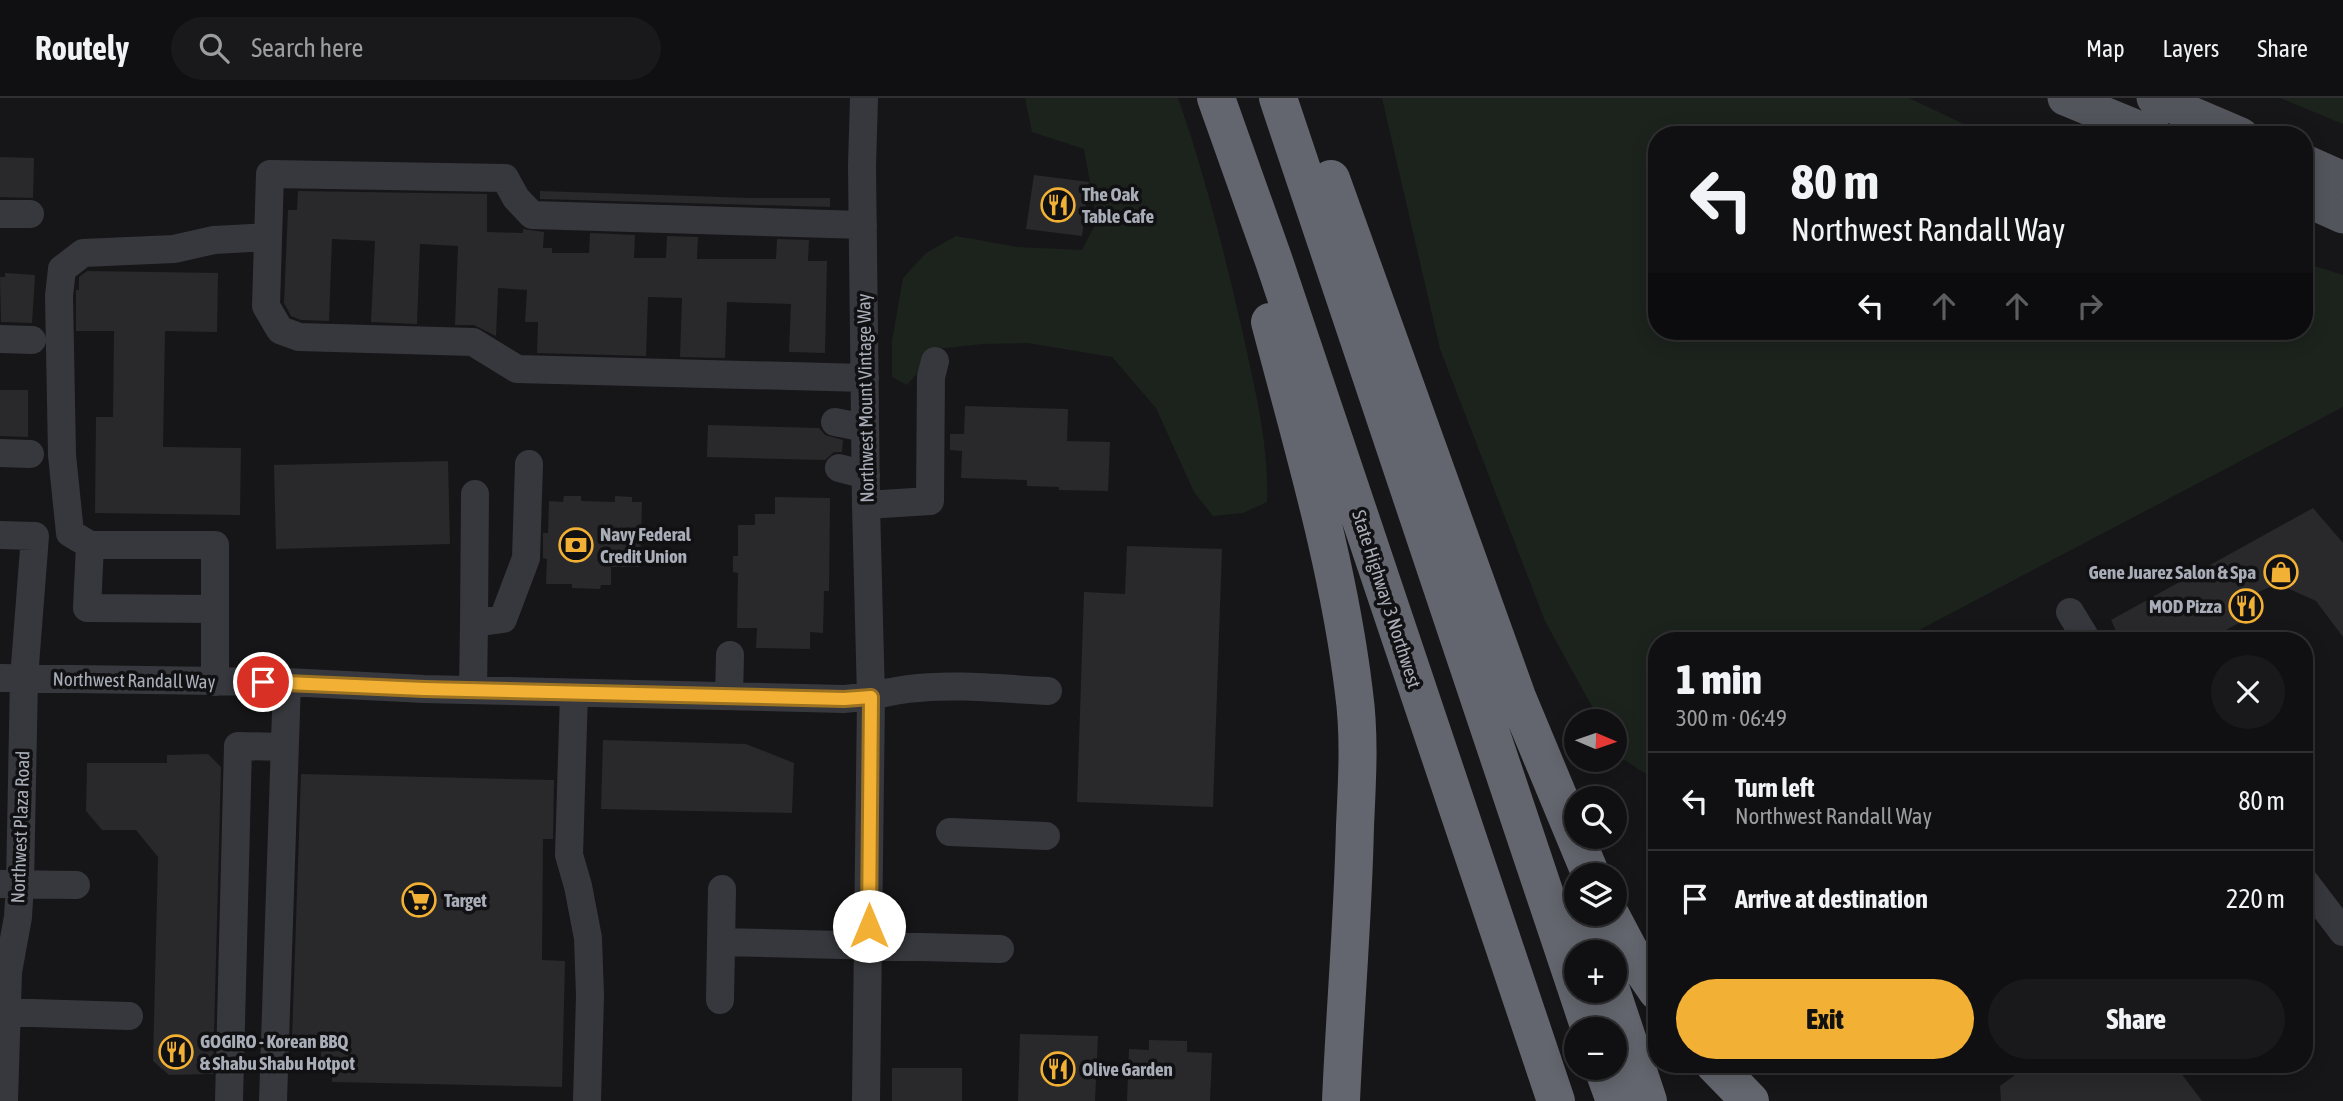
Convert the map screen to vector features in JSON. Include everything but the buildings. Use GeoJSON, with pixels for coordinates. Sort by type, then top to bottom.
{"type":"FeatureCollection","features":[{"type":"Feature","properties":{"kind":"highway"},"geometry":{"type":"LineString","coordinates":[[1279,98],[1564,951]]}},
{"type":"Feature","properties":{"kind":"highway"},"geometry":{"type":"LineString","coordinates":[[1300,98],[1354,238],[1517,697],[1586,863]]}},
{"type":"Feature","properties":{"kind":"highway"},"geometry":{"type":"LineString","coordinates":[[1217,102],[1268,315],[1324,527],[1354,694],[1358,750],[1355,850],[1341,1101]]}},
{"type":"Feature","properties":{"kind":"highway","name":"State Highway 3 Northwest"},"geometry":{"type":"LineString","coordinates":[[1217,102],[1278,274],[1556,1101]]}},
{"type":"Feature","properties":{"kind":"highway"},"geometry":{"type":"LineString","coordinates":[[1517,697],[1529,744],[1568,863]]}},
{"type":"Feature","properties":{"kind":"highway"},"geometry":{"type":"LineString","coordinates":[[1616,926],[1648,978]]}},
{"type":"Feature","properties":{"kind":"highway"},"geometry":{"type":"LineString","coordinates":[[1615,1003],[1648,1101]]}},
{"type":"Feature","properties":{"kind":"highway"},"geometry":{"type":"LineString","coordinates":[[1723,1073],[1750,1101]]}},
{"type":"Feature","properties":{"kind":"highway"},"geometry":{"type":"LineString","coordinates":[[1607,1080],[1615,1101]]}},
{"type":"Feature","properties":{"kind":"main road"},"geometry":{"type":"LineString","coordinates":[[2065,98],[2133,126]]}},
{"type":"Feature","properties":{"kind":"main road"},"geometry":{"type":"LineString","coordinates":[[2154,98],[2220,126]]}},
{"type":"Feature","properties":{"kind":"main road"},"geometry":{"type":"LineString","coordinates":[[2313,165],[2343,178]]}},
{"type":"Feature","properties":{"kind":"main road"},"geometry":{"type":"LineString","coordinates":[[2313,202],[2343,215]]}},
{"type":"Feature","properties":{"kind":"street","name":"Northwest Mount Vintage Way"},"geometry":{"type":"LineString","coordinates":[[864,98],[865,428],[853,472],[866,505],[871,697]]}},
{"type":"Feature","properties":{"kind":"street"},"geometry":{"type":"LineString","coordinates":[[863,225],[532,215],[516,198],[505,178],[270,173],[266,306],[280,330],[299,337],[473,342],[517,369],[865,378]]}},
{"type":"Feature","properties":{"kind":"street"},"geometry":{"type":"LineString","coordinates":[[0,214],[30,214]]}},
{"type":"Feature","properties":{"kind":"street"},"geometry":{"type":"LineString","coordinates":[[215,682],[215,545],[90,545],[70,533],[62,455],[59,296],[62,269],[83,253],[174,249],[215,240],[268,237]]}},
{"type":"Feature","properties":{"kind":"street"},"geometry":{"type":"LineString","coordinates":[[0,339],[32,340]]}},
{"type":"Feature","properties":{"kind":"street"},"geometry":{"type":"LineString","coordinates":[[866,505],[930,501],[931,377],[935,361]]}},
{"type":"Feature","properties":{"kind":"street"},"geometry":{"type":"LineString","coordinates":[[835,422],[865,428]]}},
{"type":"Feature","properties":{"kind":"street"},"geometry":{"type":"LineString","coordinates":[[0,453],[30,454]]}},
{"type":"Feature","properties":{"kind":"street"},"geometry":{"type":"LineString","coordinates":[[474,623],[503,619],[526,558],[529,464]]}},
{"type":"Feature","properties":{"kind":"street"},"geometry":{"type":"LineString","coordinates":[[473,690],[475,494]]}},
{"type":"Feature","properties":{"kind":"street","name":"Northwest Plaza Road"},"geometry":{"type":"LineString","coordinates":[[0,535],[35,536],[12,678],[10,884],[18,917],[3,1012],[4,1101]]}},
{"type":"Feature","properties":{"kind":"street"},"geometry":{"type":"LineString","coordinates":[[90,545],[87,608],[215,609]]}},
{"type":"Feature","properties":{"kind":"street"},"geometry":{"type":"LineString","coordinates":[[2070,612],[2082,632]]}},
{"type":"Feature","properties":{"kind":"street"},"geometry":{"type":"LineString","coordinates":[[729,696],[730,655]]}},
{"type":"Feature","properties":{"kind":"street","name":"Northwest Randall Way"},"geometry":{"type":"LineString","coordinates":[[12,678],[287,682],[473,690],[844,699],[919,689],[1048,691]]}},
{"type":"Feature","properties":{"kind":"street"},"geometry":{"type":"LineString","coordinates":[[273,1101],[287,682]]}},
{"type":"Feature","properties":{"kind":"street"},"geometry":{"type":"LineString","coordinates":[[574,693],[569,855],[588,938],[590,996],[587,1101]]}},
{"type":"Feature","properties":{"kind":"street"},"geometry":{"type":"LineString","coordinates":[[866,1101],[871,697]]}},
{"type":"Feature","properties":{"kind":"street"},"geometry":{"type":"LineString","coordinates":[[229,1101],[238,746],[284,747]]}},
{"type":"Feature","properties":{"kind":"street"},"geometry":{"type":"LineString","coordinates":[[950,832],[1046,836]]}},
{"type":"Feature","properties":{"kind":"street"},"geometry":{"type":"LineString","coordinates":[[10,884],[76,885]]}},
{"type":"Feature","properties":{"kind":"street"},"geometry":{"type":"LineString","coordinates":[[720,1000],[722,890]]}},
{"type":"Feature","properties":{"kind":"street"},"geometry":{"type":"LineString","coordinates":[[2313,893],[2343,932]]}},
{"type":"Feature","properties":{"kind":"street"},"geometry":{"type":"LineString","coordinates":[[721,942],[1000,949]]}},
{"type":"Feature","properties":{"kind":"street"},"geometry":{"type":"LineString","coordinates":[[3,1012],[129,1016]]}},
{"type":"Feature","properties":{"kind":"shaded area"},"geometry":{"type":"Polygon","coordinates":[[[1025,98],[1178,98],[1214,215],[1243,334],[1266,459],[1267,502],[1243,513],[1213,516],[1194,492],[1156,408],[1112,357],[1028,343],[982,344],[938,349],[907,385],[892,377],[892,341],[903,278],[926,253],[956,236],[1017,247],[1082,250],[1097,221],[1084,149],[1032,132],[1025,98]]]}},
{"type":"Feature","properties":{"kind":"shaded area"},"geometry":{"type":"Polygon","coordinates":[[[1382,98],[1909,98],[1968,126],[1648,126],[1648,340],[2313,340],[2313,266],[2343,275],[2343,407],[1915,632],[1648,632],[1648,775],[1628,762],[1628,709],[1593,709],[1545,621],[1440,349],[1382,98]]]}},
{"type":"Feature","properties":{"kind":"shaded area"},"geometry":{"type":"Polygon","coordinates":[[[2280,98],[2343,98],[2343,124],[2280,98]]]}},
{"type":"Feature","properties":{"kind":"place","name":"The Oak Table Cafe"},"geometry":{"type":"Point","coordinates":[1058,205]}},
{"type":"Feature","properties":{"kind":"place","name":"Navy Federal Credit Union"},"geometry":{"type":"Point","coordinates":[576,545]}},
{"type":"Feature","properties":{"kind":"place","name":"Gene Juarez Salon & Spa"},"geometry":{"type":"Point","coordinates":[2281,572]}},
{"type":"Feature","properties":{"kind":"place","name":"MOD Pizza"},"geometry":{"type":"Point","coordinates":[2246,606]}},
{"type":"Feature","properties":{"kind":"place","name":"Target"},"geometry":{"type":"Point","coordinates":[419,900]}},
{"type":"Feature","properties":{"kind":"place","name":"GOGIRO - Korean BBQ & Shabu Shabu Hotpot"},"geometry":{"type":"Point","coordinates":[176,1052]}},
{"type":"Feature","properties":{"kind":"place","name":"Olive Garden"},"geometry":{"type":"Point","coordinates":[1058,1069]}},
{"type":"Feature","properties":{"kind":"route"},"geometry":{"type":"LineString","coordinates":[[263,682],[424,689],[844,699],[871,697],[869,926]]}}]}
